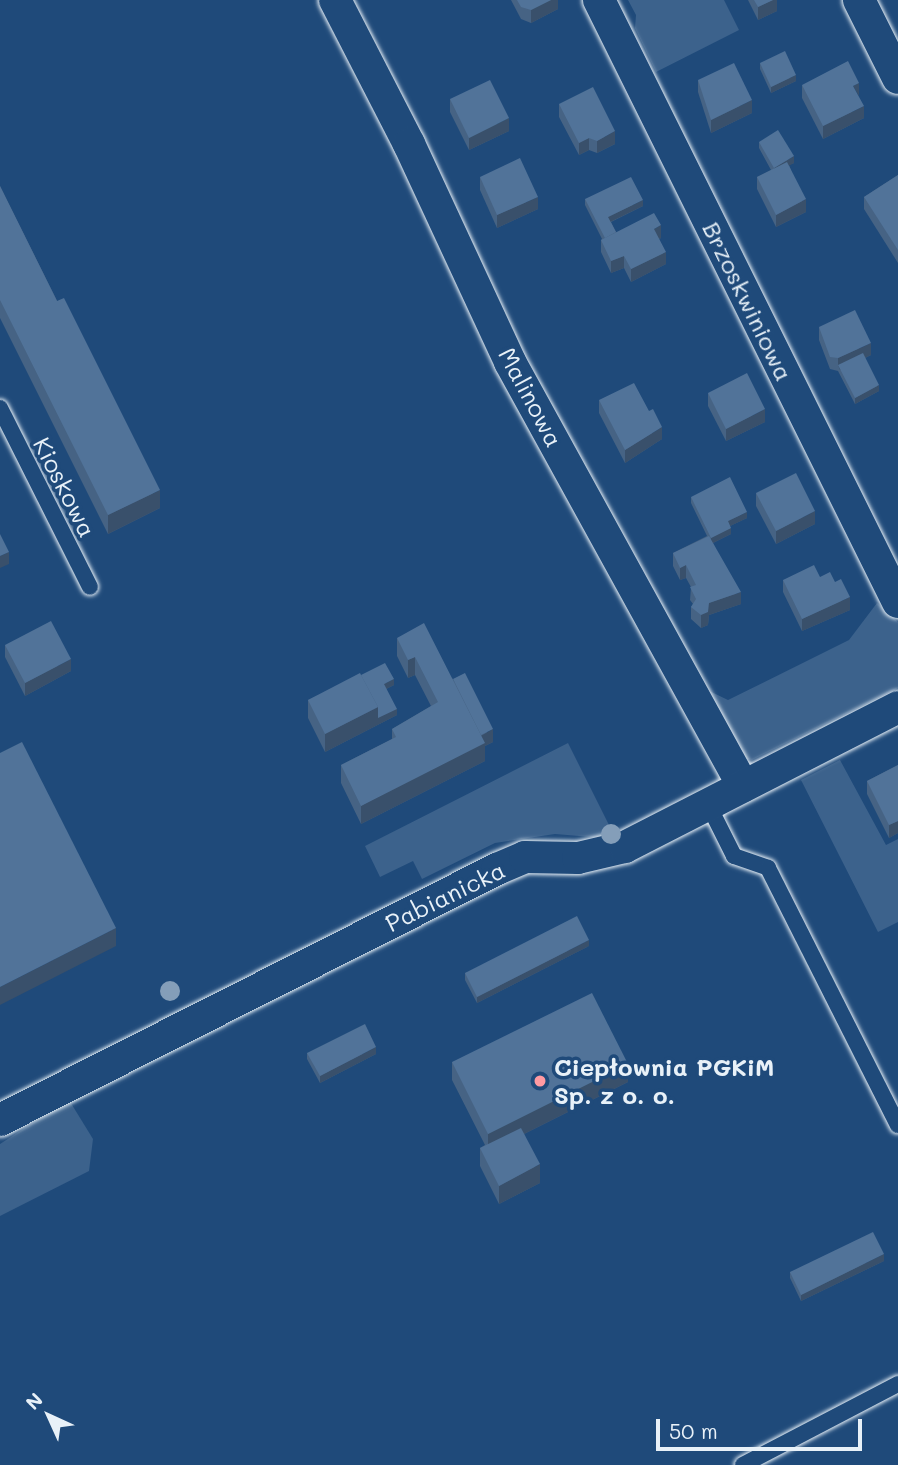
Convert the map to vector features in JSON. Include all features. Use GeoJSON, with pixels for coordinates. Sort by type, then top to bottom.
{"type":"FeatureCollection","features":[{"type":"Feature","properties":{"kind":"street","name":"Malinowa"},"geometry":{"type":"LineString","coordinates":[[335,0],[409,144],[510,362],[743,786]]}},
{"type":"Feature","properties":{"kind":"street","name":"Brzoskwiniowa"},"geometry":{"type":"LineString","coordinates":[[598,0],[898,602]]}},
{"type":"Feature","properties":{"kind":"street"},"geometry":{"type":"LineString","coordinates":[[859,0],[898,78]]}},
{"type":"Feature","properties":{"kind":"street","name":"Pabianicka"},"geometry":{"type":"LineString","coordinates":[[0,1121],[497,869],[525,857],[605,855],[898,707]]}},
{"type":"Feature","properties":{"kind":"lane","name":"Kioskowa"},"geometry":{"type":"LineString","coordinates":[[0,408],[90,587]]}},
{"type":"Feature","properties":{"kind":"lane"},"geometry":{"type":"LineString","coordinates":[[708,804],[734,856],[768,868],[898,1125]]}},
{"type":"Feature","properties":{"kind":"lane"},"geometry":{"type":"LineString","coordinates":[[743,1465],[898,1384]]}},
{"type":"Feature","properties":{"kind":"shaded area"},"geometry":{"type":"Polygon","coordinates":[[[628,0],[724,0],[739,30],[656,72],[635,28],[636,15],[628,0]]]}},
{"type":"Feature","properties":{"kind":"shaded area"},"geometry":{"type":"Polygon","coordinates":[[[877,603],[898,622],[898,688],[752,760],[738,757],[701,687],[728,700],[849,640],[877,603]]]}},
{"type":"Feature","properties":{"kind":"shaded area"},"geometry":{"type":"Polygon","coordinates":[[[568,743],[616,839],[555,834],[495,843],[422,879],[413,861],[380,877],[365,846],[568,743]]]}},
{"type":"Feature","properties":{"kind":"shaded area"},"geometry":{"type":"Polygon","coordinates":[[[840,760],[886,845],[898,839],[898,922],[878,932],[801,780],[840,760]]]}},
{"type":"Feature","properties":{"kind":"shaded area"},"geometry":{"type":"Polygon","coordinates":[[[69,1100],[93,1139],[89,1171],[0,1216],[0,1144],[69,1100]]]}},
{"type":"Feature","properties":{"kind":"building"},"geometry":{"type":"Polygon","coordinates":[[[517,0],[551,0],[531,10],[521,7],[517,0]]]}},
{"type":"Feature","properties":{"kind":"building"},"geometry":{"type":"Polygon","coordinates":[[[754,0],[773,0],[758,7],[754,0]]]}},
{"type":"Feature","properties":{"kind":"building"},"geometry":{"type":"Polygon","coordinates":[[[785,51],[796,75],[771,87],[760,63],[785,51]]]}},
{"type":"Feature","properties":{"kind":"building"},"geometry":{"type":"Polygon","coordinates":[[[848,61],[859,83],[853,86],[864,106],[823,126],[802,85],[848,61]]]}},
{"type":"Feature","properties":{"kind":"building"},"geometry":{"type":"Polygon","coordinates":[[[734,63],[752,100],[711,120],[698,80],[734,63]]]}},
{"type":"Feature","properties":{"kind":"building"},"geometry":{"type":"Polygon","coordinates":[[[490,80],[509,118],[469,138],[450,99],[490,80]]]}},
{"type":"Feature","properties":{"kind":"building"},"geometry":{"type":"Polygon","coordinates":[[[593,87],[615,131],[597,141],[589,138],[579,143],[559,104],[593,87]]]}},
{"type":"Feature","properties":{"kind":"building"},"geometry":{"type":"Polygon","coordinates":[[[778,130],[794,156],[774,168],[759,142],[778,130]]]}},
{"type":"Feature","properties":{"kind":"building"},"geometry":{"type":"Polygon","coordinates":[[[520,158],[538,197],[497,215],[480,177],[520,158]]]}},
{"type":"Feature","properties":{"kind":"building"},"geometry":{"type":"Polygon","coordinates":[[[787,162],[806,199],[776,215],[757,177],[787,162]]]}},
{"type":"Feature","properties":{"kind":"building"},"geometry":{"type":"Polygon","coordinates":[[[898,175],[898,250],[864,197],[898,175]]]}},
{"type":"Feature","properties":{"kind":"building"},"geometry":{"type":"Polygon","coordinates":[[[631,177],[643,200],[608,217],[616,232],[605,238],[585,199],[631,177]]]}},
{"type":"Feature","properties":{"kind":"building"},"geometry":{"type":"Polygon","coordinates":[[[0,186],[57,301],[64,298],[160,490],[108,515],[0,300],[0,186]]]}},
{"type":"Feature","properties":{"kind":"building"},"geometry":{"type":"Polygon","coordinates":[[[654,213],[661,225],[654,229],[666,252],[631,269],[624,256],[611,261],[601,240],[654,213]]]}},
{"type":"Feature","properties":{"kind":"building"},"geometry":{"type":"Polygon","coordinates":[[[855,310],[871,343],[838,358],[830,357],[819,327],[855,310]]]}},
{"type":"Feature","properties":{"kind":"building"},"geometry":{"type":"Polygon","coordinates":[[[863,353],[879,385],[855,398],[838,365],[863,353]]]}},
{"type":"Feature","properties":{"kind":"building"},"geometry":{"type":"Polygon","coordinates":[[[747,373],[765,409],[726,429],[708,393],[747,373]]]}},
{"type":"Feature","properties":{"kind":"building"},"geometry":{"type":"Polygon","coordinates":[[[634,383],[649,411],[653,409],[662,427],[625,450],[599,400],[634,383]]]}},
{"type":"Feature","properties":{"kind":"building"},"geometry":{"type":"Polygon","coordinates":[[[796,473],[815,511],[776,531],[756,493],[796,473]]]}},
{"type":"Feature","properties":{"kind":"building"},"geometry":{"type":"Polygon","coordinates":[[[730,477],[747,512],[728,521],[731,528],[711,538],[691,497],[730,477]]]}},
{"type":"Feature","properties":{"kind":"building"},"geometry":{"type":"Polygon","coordinates":[[[0,534],[9,552],[0,556],[0,534]]]}},
{"type":"Feature","properties":{"kind":"building"},"geometry":{"type":"Polygon","coordinates":[[[709,536],[741,592],[709,603],[708,612],[701,615],[691,607],[696,599],[690,587],[696,585],[686,565],[680,568],[673,553],[709,536]]]}},
{"type":"Feature","properties":{"kind":"building"},"geometry":{"type":"Polygon","coordinates":[[[814,565],[820,577],[830,572],[835,582],[841,579],[850,597],[802,619],[783,580],[814,565]]]}},
{"type":"Feature","properties":{"kind":"building"},"geometry":{"type":"Polygon","coordinates":[[[51,621],[71,659],[25,683],[5,645],[51,621]]]}},
{"type":"Feature","properties":{"kind":"building"},"geometry":{"type":"Polygon","coordinates":[[[424,623],[485,743],[361,806],[341,765],[396,737],[392,729],[438,702],[415,657],[408,660],[397,638],[424,623]]]}},
{"type":"Feature","properties":{"kind":"building"},"geometry":{"type":"Polygon","coordinates":[[[385,663],[394,679],[384,684],[397,709],[378,718],[378,707],[361,675],[385,663]]]}},
{"type":"Feature","properties":{"kind":"building"},"geometry":{"type":"Polygon","coordinates":[[[360,673],[378,707],[325,734],[308,700],[360,673]]]}},
{"type":"Feature","properties":{"kind":"building"},"geometry":{"type":"Polygon","coordinates":[[[465,673],[493,729],[481,735],[453,679],[465,673]]]}},
{"type":"Feature","properties":{"kind":"building"},"geometry":{"type":"Polygon","coordinates":[[[22,742],[116,928],[0,987],[0,753],[22,742]]]}},
{"type":"Feature","properties":{"kind":"building"},"geometry":{"type":"Polygon","coordinates":[[[898,765],[898,821],[889,825],[867,781],[898,765]]]}},
{"type":"Feature","properties":{"kind":"building"},"geometry":{"type":"Polygon","coordinates":[[[577,916],[589,940],[477,997],[465,973],[577,916]]]}},
{"type":"Feature","properties":{"kind":"building","name":"Ciepłownia PGKiM Sp. z o. o."},"geometry":{"type":"Polygon","coordinates":[[[592,993],[628,1064],[488,1134],[452,1062],[592,993]]]}},
{"type":"Feature","properties":{"kind":"building"},"geometry":{"type":"Polygon","coordinates":[[[365,1024],[376,1047],[320,1076],[307,1053],[365,1024]]]}},
{"type":"Feature","properties":{"kind":"building"},"geometry":{"type":"Polygon","coordinates":[[[521,1128],[540,1164],[499,1186],[480,1148],[521,1128]]]}},
{"type":"Feature","properties":{"kind":"building"},"geometry":{"type":"Polygon","coordinates":[[[873,1232],[884,1254],[801,1295],[790,1272],[873,1232]]]}},
{"type":"Feature","properties":{"kind":"place","name":"Ciepłownia PGKiM Sp. z o. o."},"geometry":{"type":"Point","coordinates":[540,1081]}}]}
